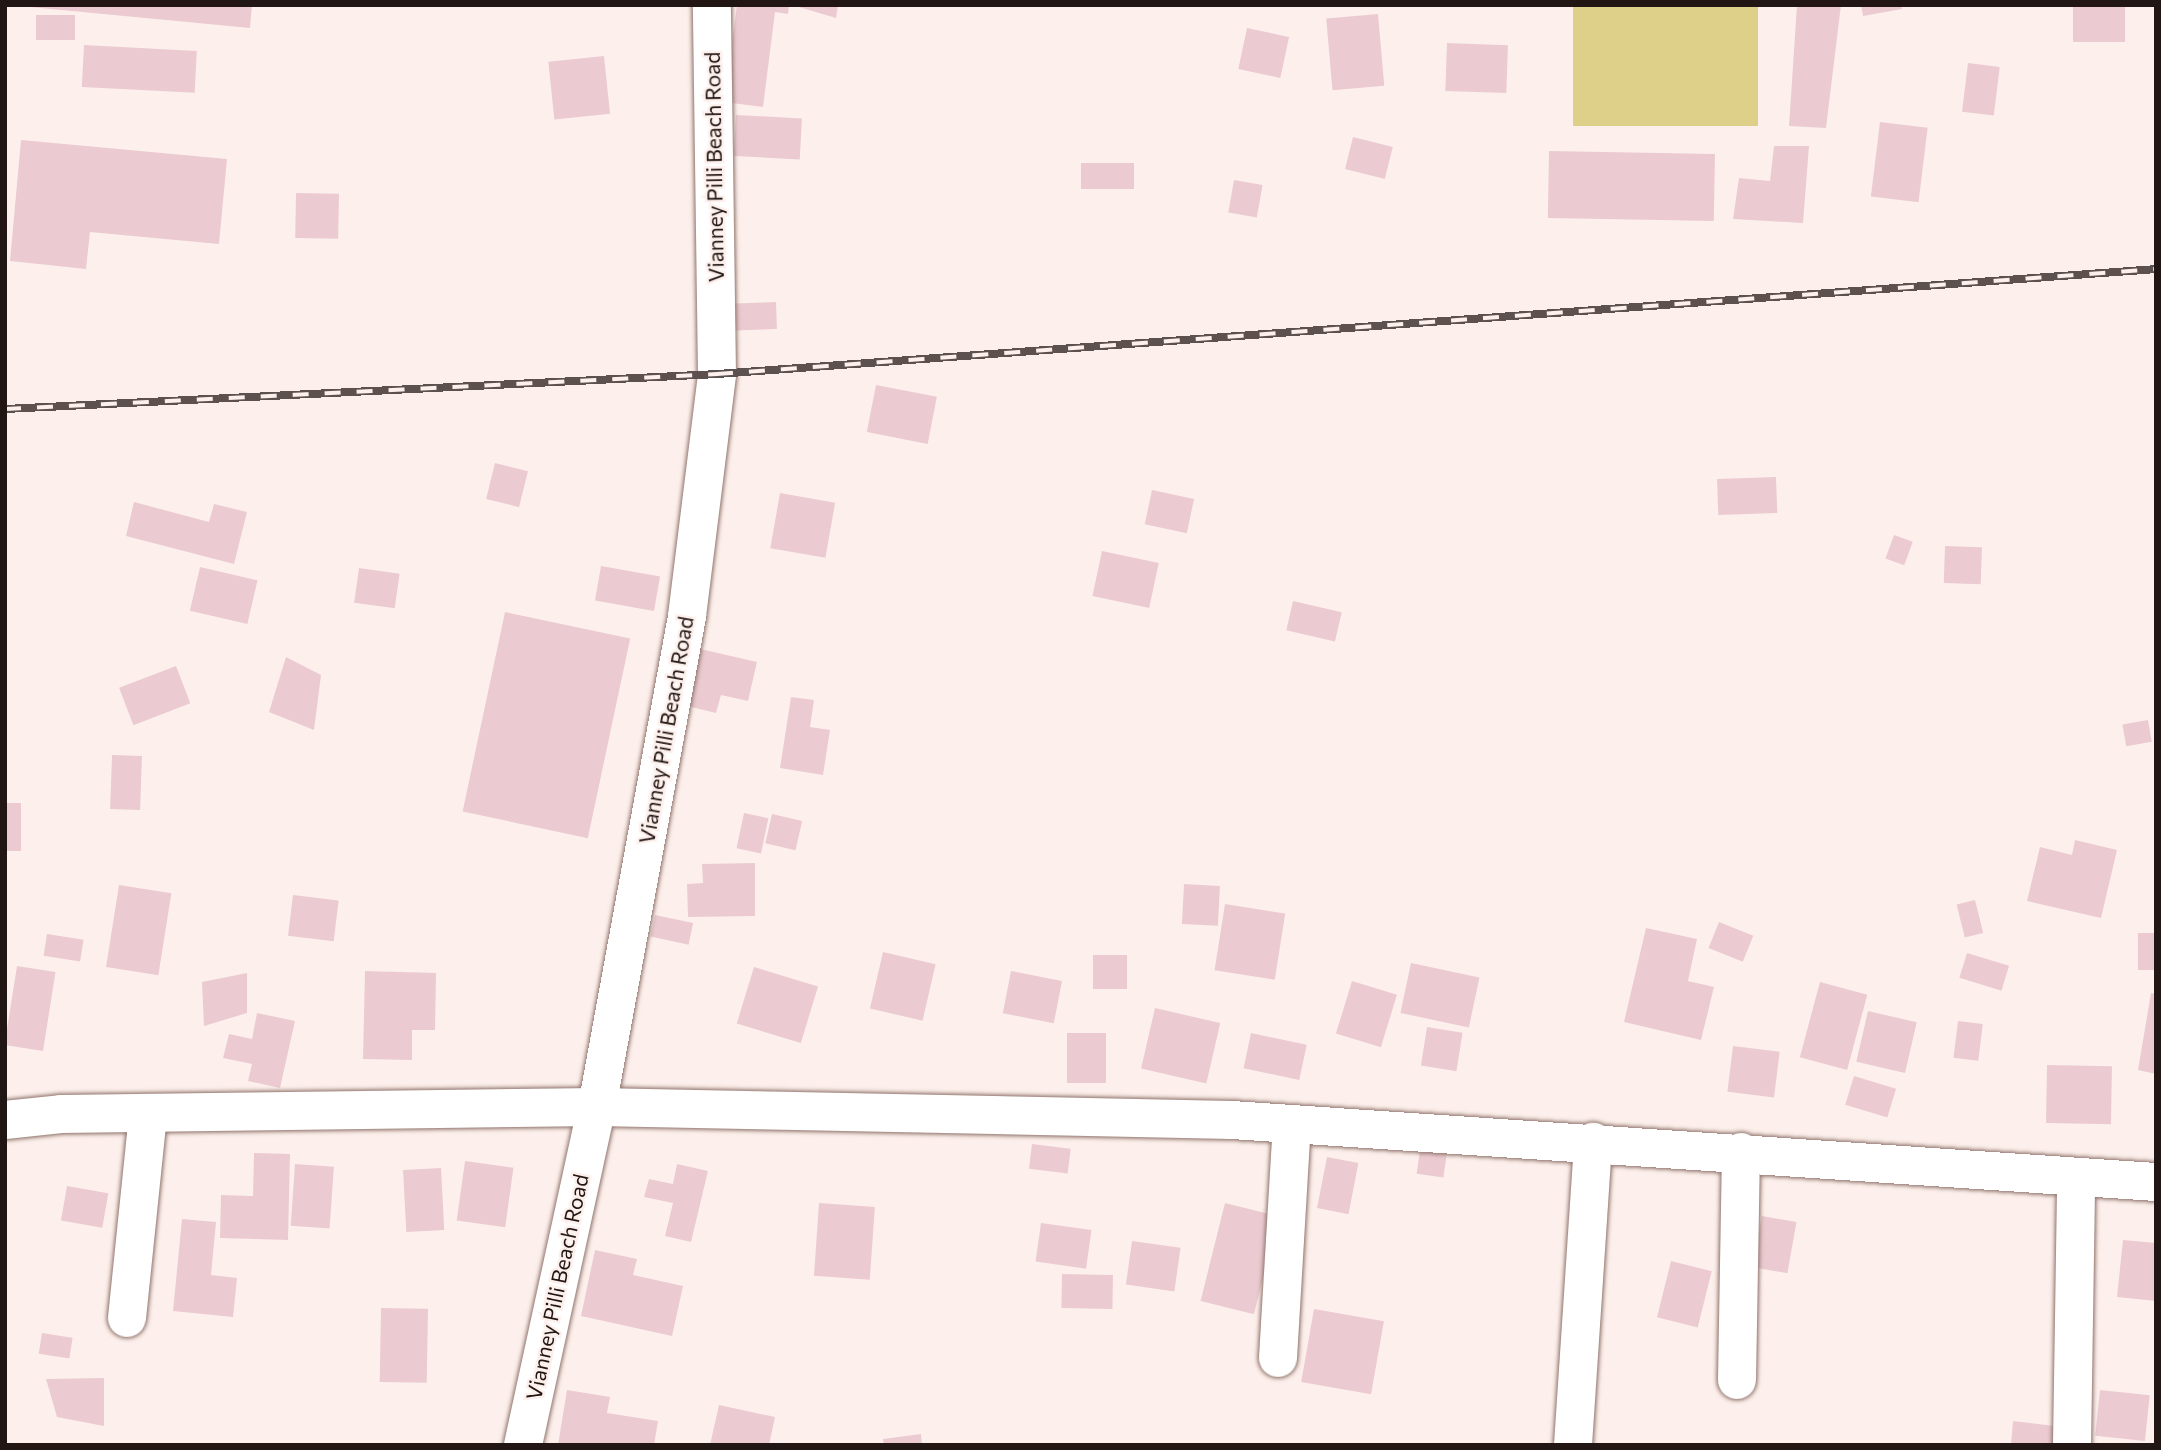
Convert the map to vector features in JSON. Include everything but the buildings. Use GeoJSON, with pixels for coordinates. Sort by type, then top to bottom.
{"type":"FeatureCollection","features":[{"type":"Feature","properties":{"kind":"street","name":"Vianney Pilli Beach Road"},"geometry":{"type":"LineString","coordinates":[[523,1445],[597,1107],[687,616],[717,374],[712,5]]}},
{"type":"Feature","properties":{"kind":"street"},"geometry":{"type":"LineString","coordinates":[[5,1120],[149,1114],[597,1107],[1292,1124],[1593,1142],[2156,1182]]}},
{"type":"Feature","properties":{"kind":"street"},"geometry":{"type":"LineString","coordinates":[[127,1318],[149,1114]]}},
{"type":"Feature","properties":{"kind":"street"},"geometry":{"type":"LineString","coordinates":[[1278,1358],[1292,1124]]}},
{"type":"Feature","properties":{"kind":"street"},"geometry":{"type":"LineString","coordinates":[[1573,1445],[1593,1142]]}},
{"type":"Feature","properties":{"kind":"street"},"geometry":{"type":"LineString","coordinates":[[1737,1380],[1741,1152]]}},
{"type":"Feature","properties":{"kind":"street"},"geometry":{"type":"LineString","coordinates":[[2072,1445],[2076,1177]]}},
{"type":"Feature","properties":{"kind":"shaded area"},"geometry":{"type":"Polygon","coordinates":[[[1573,5],[1758,5],[1758,126],[1573,126],[1573,5]]]}},
{"type":"Feature","properties":{"kind":"railway"},"geometry":{"type":"LineString","coordinates":[[5,409],[717,374],[2156,269]]}}]}
